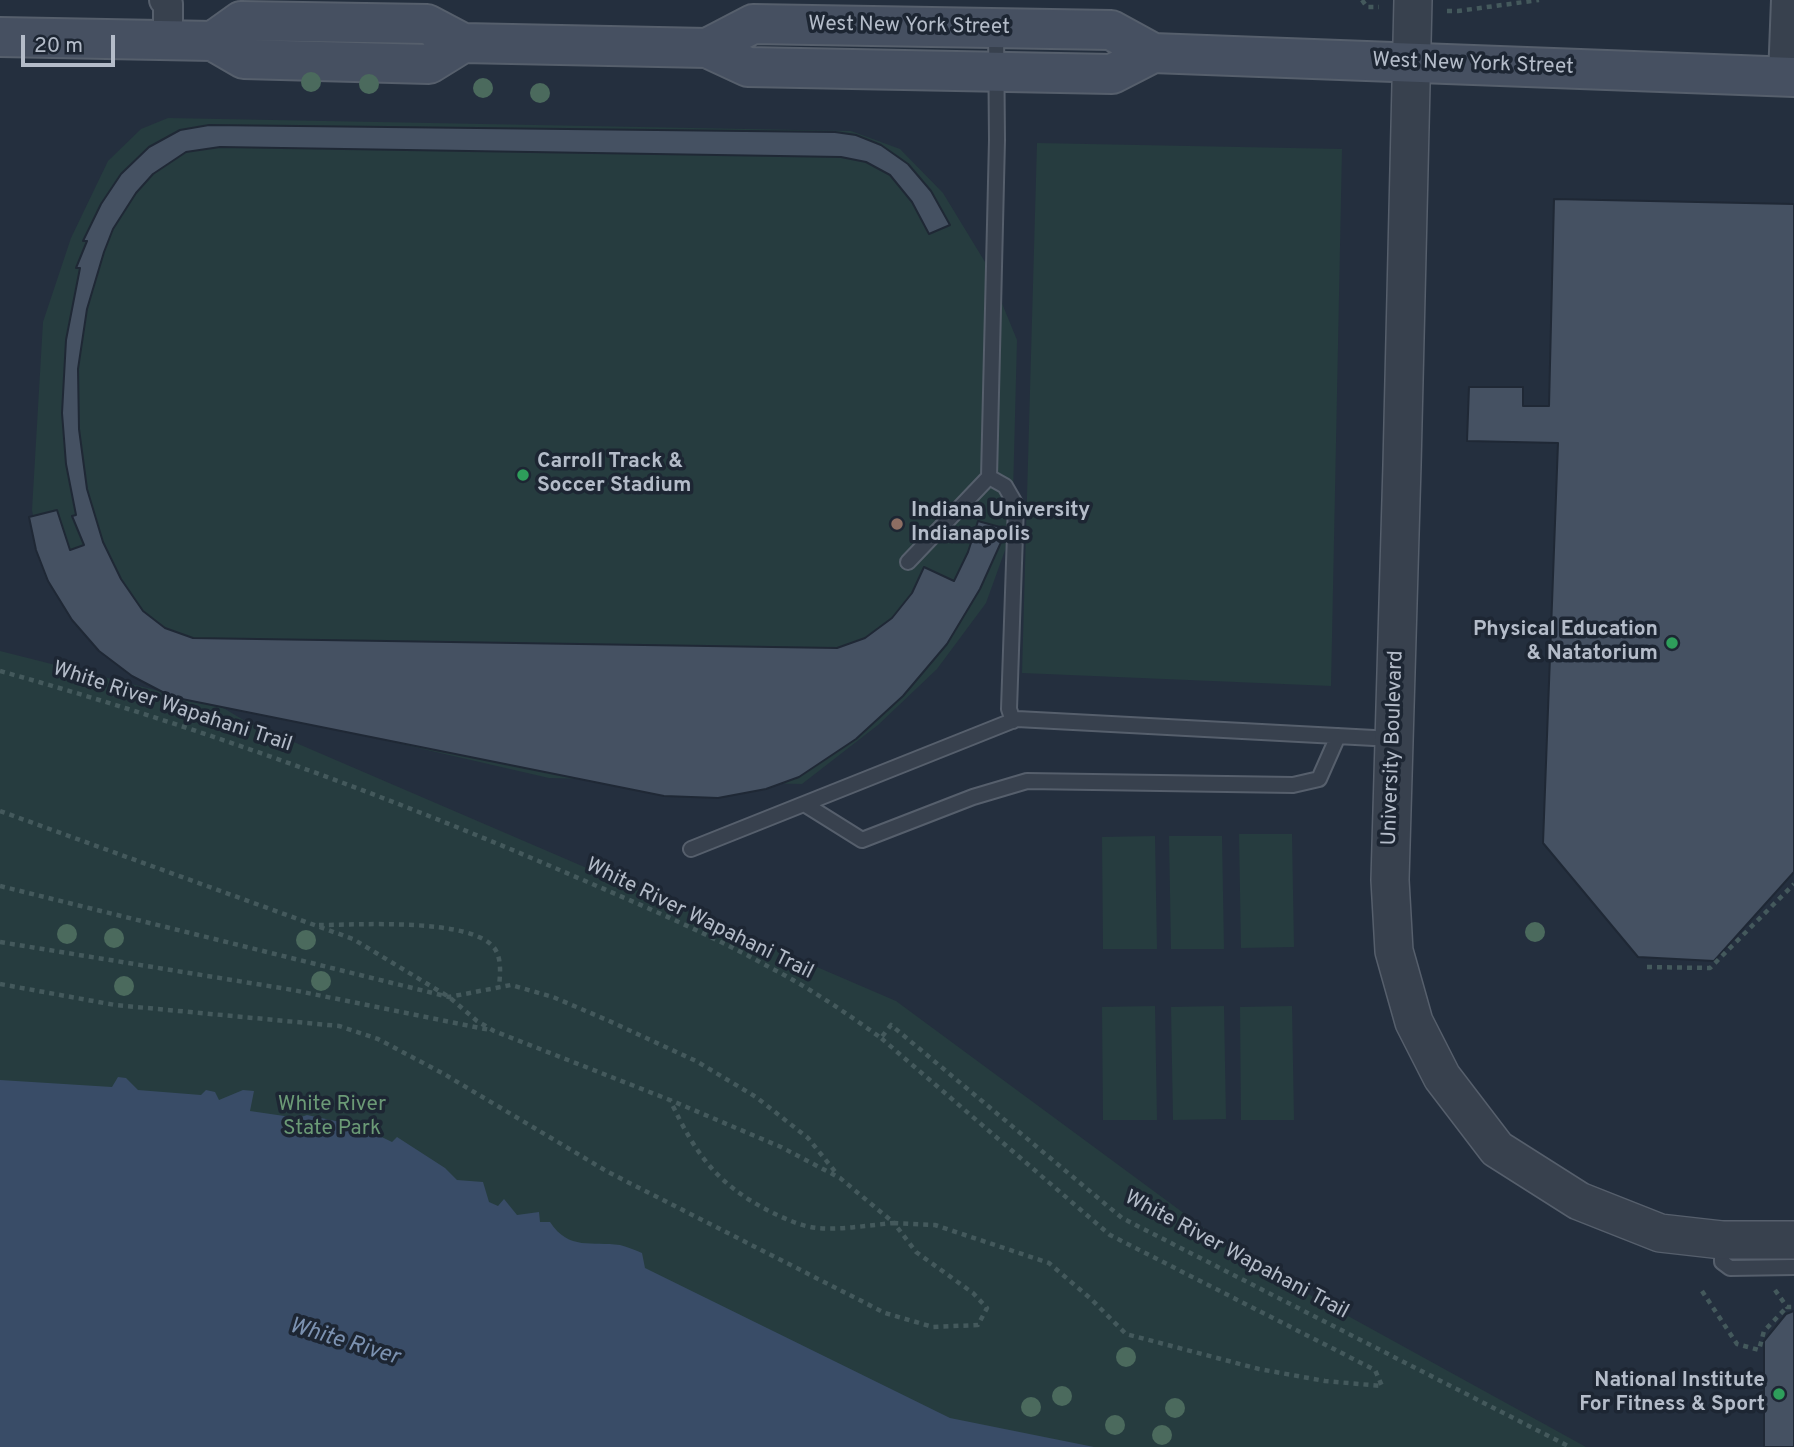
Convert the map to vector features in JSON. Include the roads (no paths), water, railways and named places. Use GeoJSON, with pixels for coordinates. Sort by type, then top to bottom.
{"type":"FeatureCollection","features":[{"type":"Feature","properties":{"kind":"main road","name":"West New York Street"},"geometry":{"type":"LineString","coordinates":[[0,37],[168,11],[244,59],[429,64],[463,43],[707,48],[748,67],[1112,74],[1153,53]]}},
{"type":"Feature","properties":{"kind":"main road","name":"West New York Street"},"geometry":{"type":"LineString","coordinates":[[707,48],[753,24],[1111,30],[1153,53],[1788,77]]}},
{"type":"Feature","properties":{"kind":"street","name":"University Boulevard"},"geometry":{"type":"LineString","coordinates":[[1413,0],[1390,880],[1394,951],[1414,1023],[1442,1077],[1497,1149],[1579,1201],[1660,1233],[1722,1240],[1794,1240]]}},
{"type":"Feature","properties":{"kind":"street"},"geometry":{"type":"LineString","coordinates":[[1786,0],[1788,77]]}},
{"type":"Feature","properties":{"kind":"lane"},"geometry":{"type":"LineString","coordinates":[[908,562],[989,477],[997,140],[996,29]]}},
{"type":"Feature","properties":{"kind":"lane"},"geometry":{"type":"LineString","coordinates":[[989,477],[1005,486],[1016,505],[1009,709],[1013,721]]}},
{"type":"Feature","properties":{"kind":"lane"},"geometry":{"type":"LineString","coordinates":[[691,849],[1013,721],[1395,739]]}},
{"type":"Feature","properties":{"kind":"lane"},"geometry":{"type":"LineString","coordinates":[[806,805],[862,840],[973,797],[1027,781],[1293,785],[1319,779],[1338,736]]}},
{"type":"Feature","properties":{"kind":"lane"},"geometry":{"type":"LineString","coordinates":[[1722,1240],[1722,1262],[1730,1268],[1794,1267]]}},
{"type":"Feature","properties":{"kind":"water","name":"White River"},"geometry":{"type":"Polygon","coordinates":[[[118,1077],[126,1078],[138,1090],[201,1095],[206,1090],[215,1092],[219,1100],[243,1090],[254,1091],[250,1111],[298,1118],[307,1115],[359,1126],[392,1142],[397,1137],[445,1168],[457,1180],[483,1182],[489,1202],[498,1206],[504,1199],[517,1215],[539,1212],[540,1222],[550,1222],[557,1231],[573,1241],[620,1245],[642,1253],[645,1268],[950,1418],[1094,1447],[0,1447],[0,1080],[112,1087],[118,1077]]]}},
{"type":"Feature","properties":{"kind":"place","name":"Carroll Track & Soccer Stadium"},"geometry":{"type":"Point","coordinates":[523,475]}},
{"type":"Feature","properties":{"kind":"place","name":"Indiana University Indianapolis"},"geometry":{"type":"Point","coordinates":[897,524]}},
{"type":"Feature","properties":{"kind":"place","name":"Physical Education & Natatorium"},"geometry":{"type":"Point","coordinates":[1672,643]}},
{"type":"Feature","properties":{"kind":"place","name":"National Institute For Fitness & Sport"},"geometry":{"type":"Point","coordinates":[1779,1394]}},
{"type":"Feature","properties":{"kind":"park label","name":"White River State Park"},"geometry":{"type":"Point","coordinates":[332,1118]}}]}
